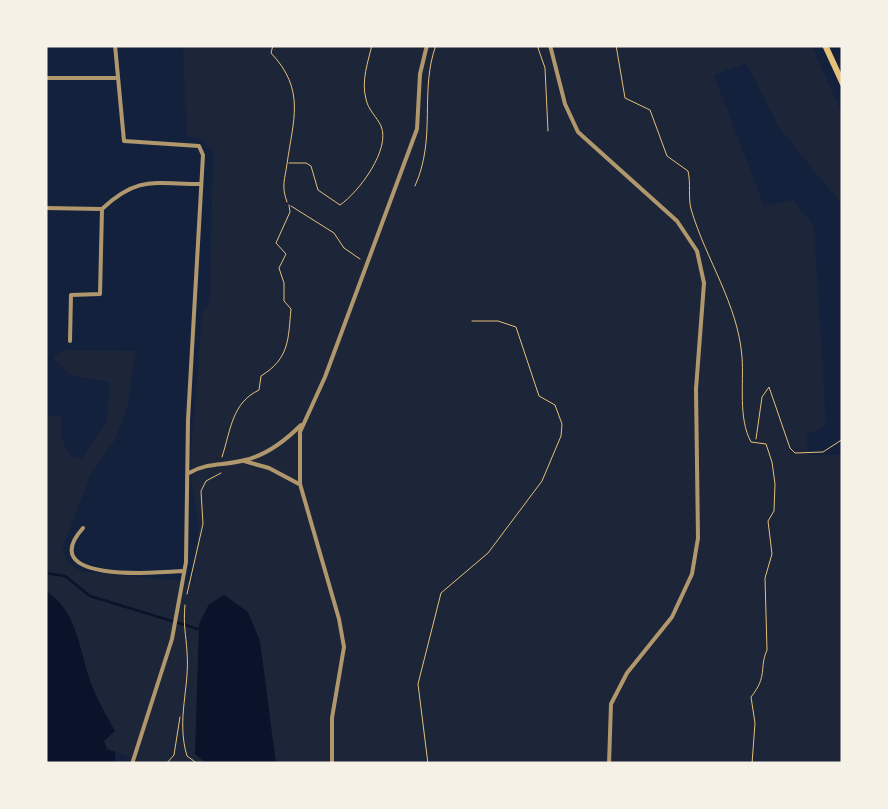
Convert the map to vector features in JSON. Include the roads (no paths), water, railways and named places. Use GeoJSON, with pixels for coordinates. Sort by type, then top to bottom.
{"type":"FeatureCollection","features":[{"type":"Feature","properties":{"kind":"highway"},"geometry":{"type":"LineString","coordinates":[[825,45],[843,84]]}},
{"type":"Feature","properties":{"kind":"street"},"geometry":{"type":"LineString","coordinates":[[115,45],[122,139],[132,144],[199,146],[203,156],[185,571],[172,639],[132,764]]}},
{"type":"Feature","properties":{"kind":"street"},"geometry":{"type":"LineString","coordinates":[[332,764],[332,718],[344,647],[300,484],[298,446],[417,129],[420,74],[427,45]]}},
{"type":"Feature","properties":{"kind":"street"},"geometry":{"type":"LineString","coordinates":[[550,45],[565,104],[578,132],[677,221],[696,251],[704,283],[696,389],[698,538],[692,574],[672,617],[627,673],[612,704],[610,764]]}},
{"type":"Feature","properties":{"kind":"street"},"geometry":{"type":"LineString","coordinates":[[45,78],[118,78]]}},
{"type":"Feature","properties":{"kind":"street"},"geometry":{"type":"LineString","coordinates":[[45,208],[102,208],[123,189],[137,184],[201,184]]}},
{"type":"Feature","properties":{"kind":"street"},"geometry":{"type":"LineString","coordinates":[[70,340],[71,295],[100,294],[102,208]]}},
{"type":"Feature","properties":{"kind":"street"},"geometry":{"type":"LineString","coordinates":[[244,461],[278,445],[304,422]]}},
{"type":"Feature","properties":{"kind":"street"},"geometry":{"type":"LineString","coordinates":[[188,474],[206,465],[244,461],[269,468],[300,484]]}},
{"type":"Feature","properties":{"kind":"street"},"geometry":{"type":"LineString","coordinates":[[83,528],[70,548],[73,559],[85,566],[139,573],[185,571]]}},
{"type":"Feature","properties":{"kind":"waterway"},"geometry":{"type":"LineString","coordinates":[[45,573],[65,576],[90,596],[198,629]]}}]}
